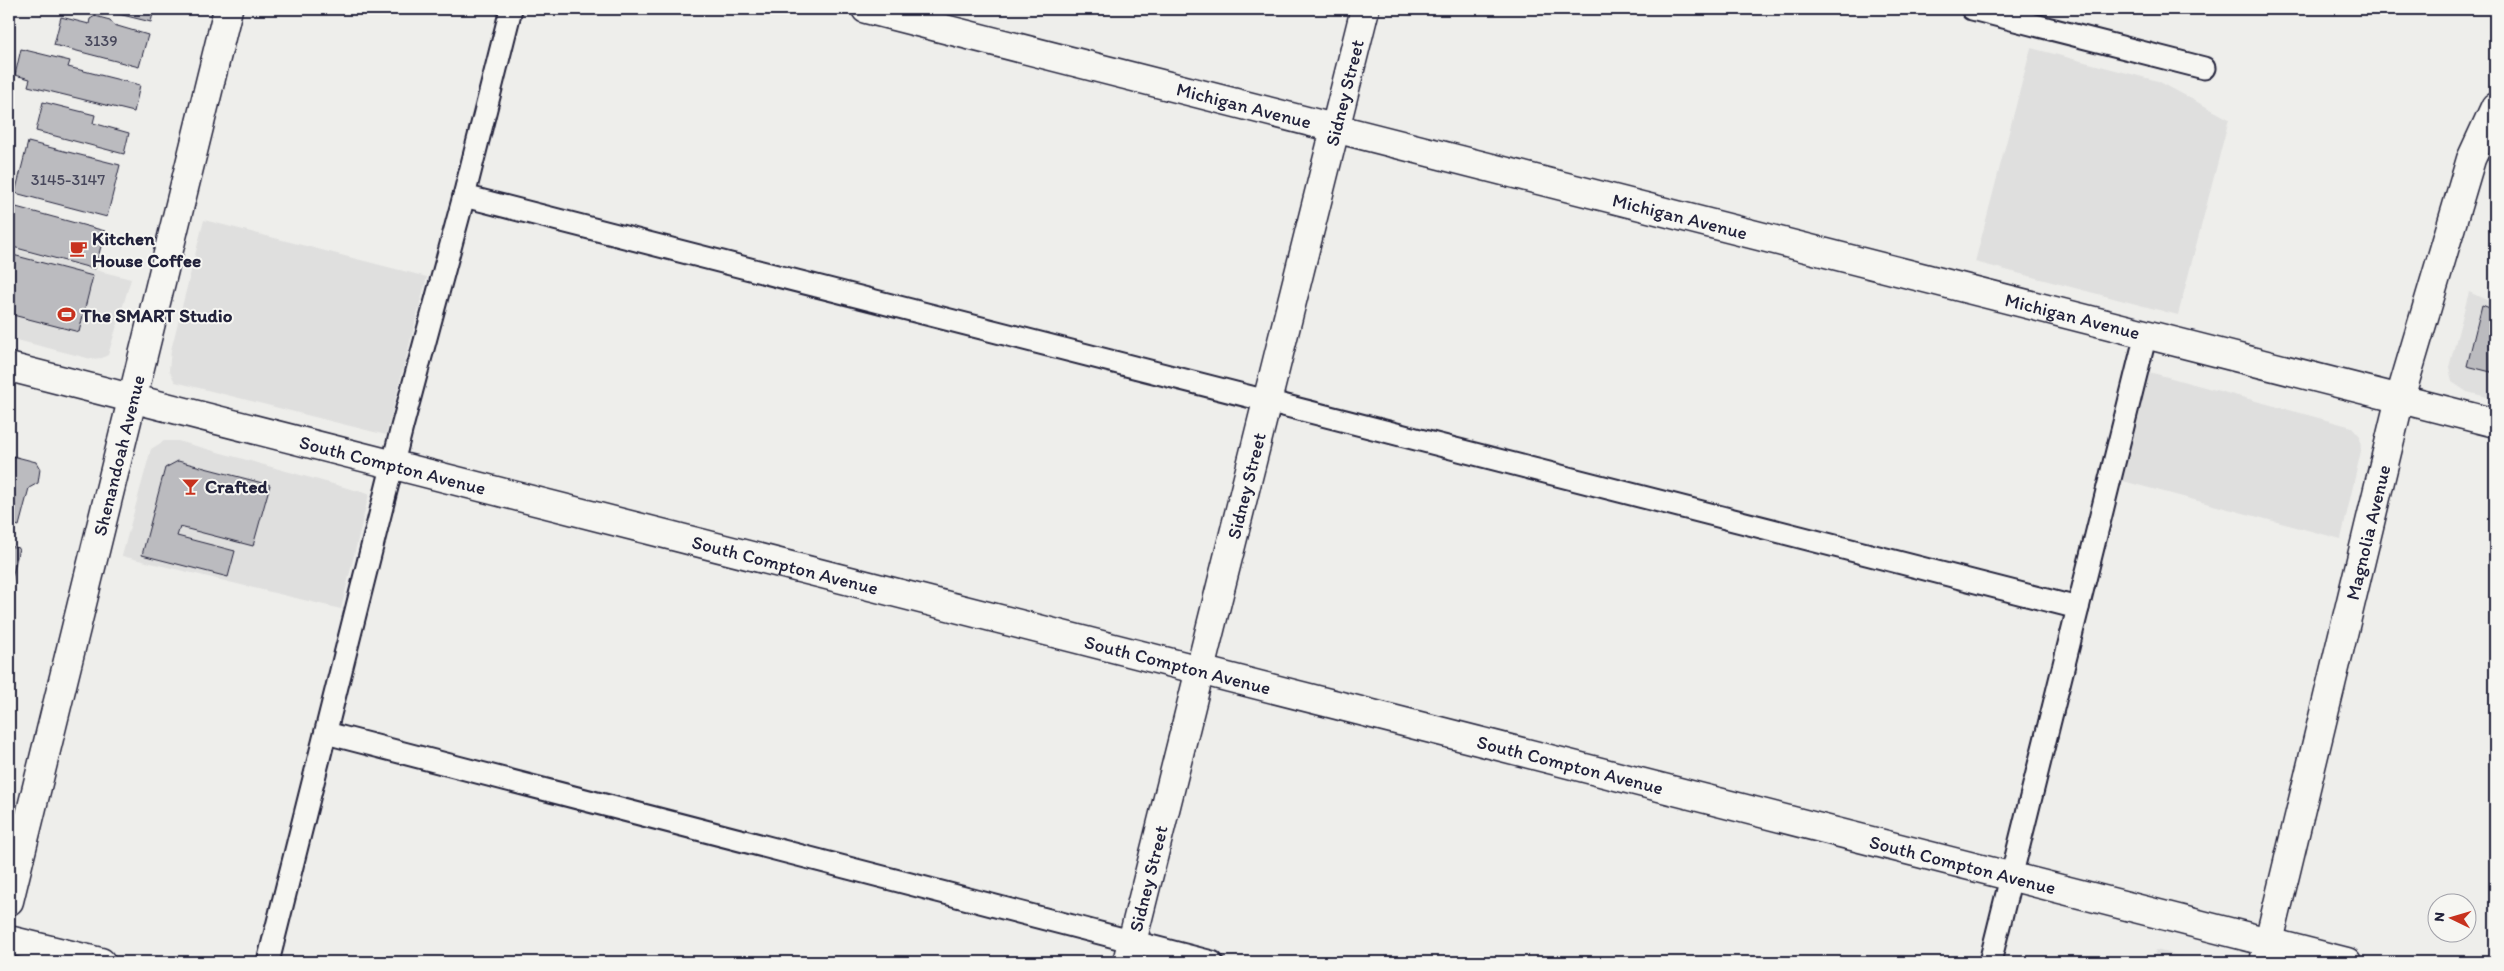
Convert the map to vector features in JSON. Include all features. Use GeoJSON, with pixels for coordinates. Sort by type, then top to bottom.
{"type":"FeatureCollection","features":[{"type":"Feature","properties":{"kind":"street","name":"Shenandoah Avenue"},"geometry":{"type":"LineString","coordinates":[[9,901],[228,9]]}},
{"type":"Feature","properties":{"kind":"street","name":"Michigan Avenue"},"geometry":{"type":"LineString","coordinates":[[866,9],[2495,423]]}},
{"type":"Feature","properties":{"kind":"street","name":"Sidney Street"},"geometry":{"type":"LineString","coordinates":[[1130,952],[1365,9]]}},
{"type":"Feature","properties":{"kind":"street","name":"Magnolia Avenue"},"geometry":{"type":"LineString","coordinates":[[2266,952],[2400,398],[2471,159],[2495,107]]}},
{"type":"Feature","properties":{"kind":"street","name":"South Compton Avenue"},"geometry":{"type":"LineString","coordinates":[[9,367],[2012,877],[2266,952],[2347,962]]}},
{"type":"Feature","properties":{"kind":"street"},"geometry":{"type":"LineString","coordinates":[[9,940],[101,962]]}},
{"type":"Feature","properties":{"kind":"lane"},"geometry":{"type":"LineString","coordinates":[[268,962],[393,465],[511,9]]}},
{"type":"Feature","properties":{"kind":"lane"},"geometry":{"type":"LineString","coordinates":[[1972,9],[2204,68]]}},
{"type":"Feature","properties":{"kind":"lane"},"geometry":{"type":"LineString","coordinates":[[464,196],[2078,608]]}},
{"type":"Feature","properties":{"kind":"lane"},"geometry":{"type":"LineString","coordinates":[[1990,962],[2146,334]]}},
{"type":"Feature","properties":{"kind":"lane"},"geometry":{"type":"LineString","coordinates":[[326,733],[1130,952],[1212,962]]}},
{"type":"Feature","properties":{"kind":"shaded area"},"geometry":{"type":"Polygon","coordinates":[[[2031,48],[2158,81],[2229,119],[2178,315],[1975,262],[2031,48]]]}},
{"type":"Feature","properties":{"kind":"shaded area"},"geometry":{"type":"Polygon","coordinates":[[[204,220],[427,277],[386,435],[175,382],[169,370],[171,350],[204,220]]]}},
{"type":"Feature","properties":{"kind":"shaded area"},"geometry":{"type":"Polygon","coordinates":[[[9,248],[131,279],[108,355],[102,358],[91,359],[9,338],[9,248]]]}},
{"type":"Feature","properties":{"kind":"shaded area"},"geometry":{"type":"Polygon","coordinates":[[[2469,292],[2495,304],[2495,399],[2467,392],[2452,382],[2449,367],[2469,292]]]}},
{"type":"Feature","properties":{"kind":"shaded area"},"geometry":{"type":"Polygon","coordinates":[[[2149,372],[2352,427],[2360,436],[2361,451],[2341,539],[2119,480],[2149,372]]]}},
{"type":"Feature","properties":{"kind":"shaded area"},"geometry":{"type":"Polygon","coordinates":[[[164,441],[178,441],[369,494],[341,609],[122,556],[151,449],[164,441]]]}},
{"type":"Feature","properties":{"kind":"shaded area"},"geometry":{"type":"Polygon","coordinates":[[[2156,950],[2204,962],[2153,962],[2156,950]]]}},
{"type":"Feature","properties":{"kind":"building"},"geometry":{"type":"Polygon","coordinates":[[[98,9],[154,9],[151,22],[98,9]]]}},
{"type":"Feature","properties":{"kind":"building"},"geometry":{"type":"Polygon","coordinates":[[[95,16],[110,20],[114,25],[148,35],[139,67],[54,45],[61,17],[89,24],[90,19],[95,16]]]}},
{"type":"Feature","properties":{"kind":"building"},"geometry":{"type":"Polygon","coordinates":[[[21,49],[70,61],[68,67],[140,85],[134,112],[28,86],[30,79],[15,75],[21,49]]]}},
{"type":"Feature","properties":{"kind":"building"},"geometry":{"type":"Polygon","coordinates":[[[43,102],[95,115],[93,123],[129,133],[124,154],[36,131],[43,102]]]}},
{"type":"Feature","properties":{"kind":"building"},"geometry":{"type":"Polygon","coordinates":[[[28,142],[120,165],[107,217],[15,193],[28,142]]]}},
{"type":"Feature","properties":{"kind":"building"},"geometry":{"type":"Polygon","coordinates":[[[16,207],[105,231],[95,269],[9,246],[9,220],[12,221],[16,207]]]}},
{"type":"Feature","properties":{"kind":"building"},"geometry":{"type":"Polygon","coordinates":[[[9,254],[93,276],[79,332],[9,314],[9,254]]]}},
{"type":"Feature","properties":{"kind":"building"},"geometry":{"type":"Polygon","coordinates":[[[2482,305],[2495,310],[2495,373],[2467,366],[2482,305]]]}},
{"type":"Feature","properties":{"kind":"building"},"geometry":{"type":"Polygon","coordinates":[[[9,455],[36,462],[40,469],[38,483],[29,488],[19,526],[9,523],[9,455]]]}},
{"type":"Feature","properties":{"kind":"building"},"geometry":{"type":"Polygon","coordinates":[[[178,461],[270,485],[253,546],[180,527],[177,536],[235,551],[228,577],[142,555],[165,468],[178,461]]]}},
{"type":"Feature","properties":{"kind":"building"},"geometry":{"type":"Polygon","coordinates":[[[9,546],[19,548],[9,592],[9,546]]]}},
{"type":"Feature","properties":{"kind":"place","name":"Kitchen House Coffee"},"geometry":{"type":"Point","coordinates":[78,249]}},
{"type":"Feature","properties":{"kind":"place","name":"The SMART Studio"},"geometry":{"type":"Point","coordinates":[67,315]}},
{"type":"Feature","properties":{"kind":"place","name":"Crafted"},"geometry":{"type":"Point","coordinates":[191,486]}}]}
